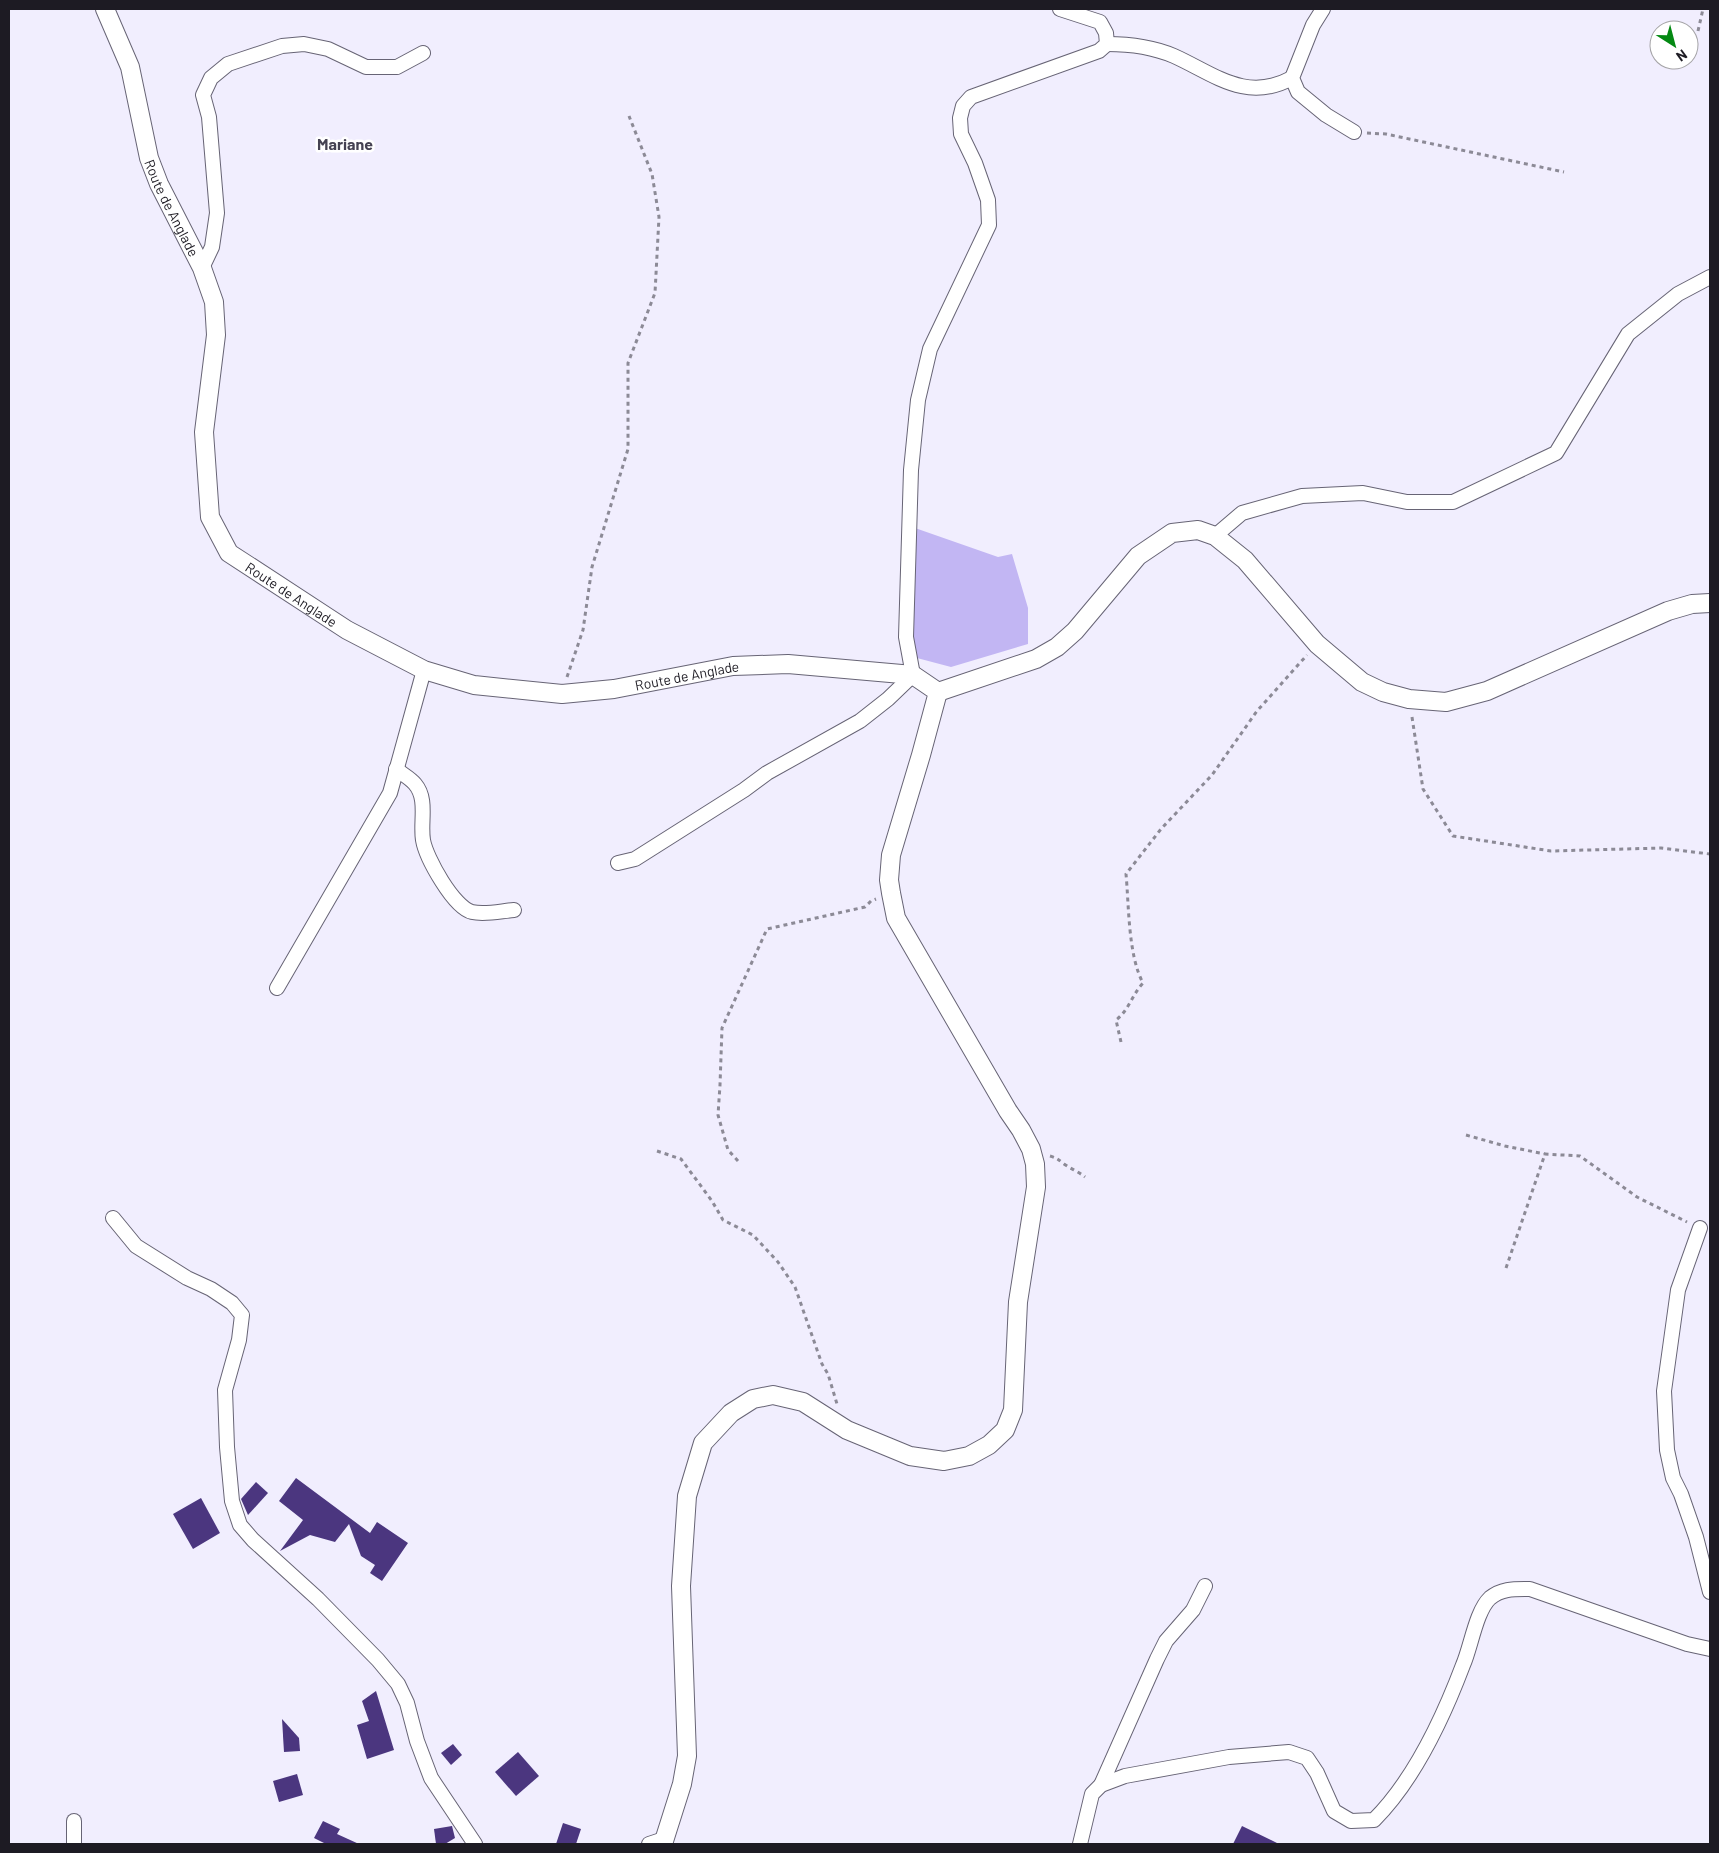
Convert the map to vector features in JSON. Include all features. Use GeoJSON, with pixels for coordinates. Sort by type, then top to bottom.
{"type":"FeatureCollection","features":[{"type":"Feature","properties":{"kind":"street","name":"Route de Anglade"},"geometry":{"type":"LineString","coordinates":[[105,9],[130,67],[149,158],[159,184],[202,268],[214,302],[216,335],[204,432],[210,517],[229,553],[347,630],[424,670],[474,685],[562,694],[614,689],[733,666],[788,664],[914,675]]}},
{"type":"Feature","properties":{"kind":"street"},"geometry":{"type":"LineString","coordinates":[[1060,9],[1100,22],[1106,33],[1107,44]]}},
{"type":"Feature","properties":{"kind":"street"},"geometry":{"type":"LineString","coordinates":[[938,692],[914,675],[906,637],[911,470],[918,400],[930,349],[989,224],[988,200],[975,163],[961,134],[960,118],[963,106],[971,97],[1099,51],[1107,44],[1127,44],[1173,55],[1226,82],[1247,88],[1280,85],[1292,78],[1313,25],[1323,9]]}},
{"type":"Feature","properties":{"kind":"street"},"geometry":{"type":"LineString","coordinates":[[202,268],[212,246],[217,213],[209,117],[203,95],[211,78],[228,64],[282,46],[304,44],[328,48],[366,67],[397,67],[423,53]]}},
{"type":"Feature","properties":{"kind":"street"},"geometry":{"type":"LineString","coordinates":[[1292,78],[1298,92],[1326,115],[1354,132]]}},
{"type":"Feature","properties":{"kind":"street"},"geometry":{"type":"LineString","coordinates":[[1215,536],[1242,513],[1302,496],[1363,493],[1407,502],[1453,502],[1556,453],[1628,334],[1678,294],[1710,277]]}},
{"type":"Feature","properties":{"kind":"street"},"geometry":{"type":"LineString","coordinates":[[938,692],[1036,659],[1057,648],[1075,631],[1138,556],[1172,533],[1198,530],[1215,536],[1245,560],[1317,644],[1362,682],[1383,692],[1409,699],[1446,702],[1487,691],[1668,611],[1692,604],[1710,603]]}},
{"type":"Feature","properties":{"kind":"street"},"geometry":{"type":"LineString","coordinates":[[277,988],[390,793],[424,670]]}},
{"type":"Feature","properties":{"kind":"street"},"geometry":{"type":"LineString","coordinates":[[618,863],[635,859],[744,790],[767,773],[860,721],[914,675]]}},
{"type":"Feature","properties":{"kind":"street"},"geometry":{"type":"LineString","coordinates":[[659,1842],[682,1784],[687,1756],[680,1586],[687,1496],[703,1443],[731,1413],[753,1399],[773,1395],[803,1402],[847,1430],[910,1456],[944,1461],[969,1456],[989,1446],[1005,1430],[1013,1410],[1018,1302],[1036,1187],[1035,1164],[1021,1130],[1008,1111],[896,918],[889,880],[891,855],[922,755],[938,692]]}},
{"type":"Feature","properties":{"kind":"street"},"geometry":{"type":"LineString","coordinates":[[396,770],[415,784],[422,802],[423,840],[432,867],[460,904],[470,912],[514,910]]}},
{"type":"Feature","properties":{"kind":"street"},"geometry":{"type":"LineString","coordinates":[[113,1218],[136,1246],[187,1278],[211,1289],[232,1304],[242,1315],[239,1340],[225,1390],[227,1447],[232,1501],[240,1525],[253,1540],[325,1606],[378,1660],[398,1684],[407,1703],[417,1741],[431,1778],[475,1844]]}},
{"type":"Feature","properties":{"kind":"street"},"geometry":{"type":"LineString","coordinates":[[1700,1228],[1678,1290],[1664,1391],[1667,1450],[1672,1478],[1681,1494],[1696,1537],[1710,1592]]}},
{"type":"Feature","properties":{"kind":"street"},"geometry":{"type":"LineString","coordinates":[[1080,1844],[1092,1794],[1101,1785],[1157,1659],[1166,1641],[1193,1610],[1205,1586]]}},
{"type":"Feature","properties":{"kind":"street"},"geometry":{"type":"LineString","coordinates":[[1101,1785],[1125,1776],[1229,1757],[1289,1752],[1307,1758],[1334,1811],[1351,1821],[1374,1820],[1387,1807],[1405,1781],[1446,1710],[1470,1649],[1480,1614],[1489,1599],[1504,1589],[1530,1589],[1669,1638],[1710,1649]]}},
{"type":"Feature","properties":{"kind":"street"},"geometry":{"type":"LineString","coordinates":[[74,1821],[74,1844]]}},
{"type":"Feature","properties":{"kind":"path"},"geometry":{"type":"LineString","coordinates":[[1699,27],[1703,9]]}},
{"type":"Feature","properties":{"kind":"path"},"geometry":{"type":"LineString","coordinates":[[562,694],[583,630],[592,568],[628,449],[628,363],[655,293],[659,217],[652,174],[629,116]]}},
{"type":"Feature","properties":{"kind":"path"},"geometry":{"type":"LineString","coordinates":[[1354,132],[1386,134],[1564,172]]}},
{"type":"Feature","properties":{"kind":"path"},"geometry":{"type":"LineString","coordinates":[[1121,1042],[1116,1020],[1124,1014],[1143,982],[1137,971],[1132,943],[1126,874],[1161,829],[1212,774],[1257,711],[1317,644]]}},
{"type":"Feature","properties":{"kind":"path"},"geometry":{"type":"LineString","coordinates":[[1409,699],[1423,789],[1453,836],[1551,851],[1661,848],[1710,854]]}},
{"type":"Feature","properties":{"kind":"path"},"geometry":{"type":"LineString","coordinates":[[738,1161],[728,1150],[718,1115],[722,1028],[767,929],[865,908],[871,901],[891,893]]}},
{"type":"Feature","properties":{"kind":"path"},"geometry":{"type":"LineString","coordinates":[[1466,1135],[1505,1146],[1545,1154],[1580,1156],[1637,1197],[1700,1228]]}},
{"type":"Feature","properties":{"kind":"path"},"geometry":{"type":"LineString","coordinates":[[1030,1149],[1058,1158],[1065,1165],[1078,1171],[1085,1177]]}},
{"type":"Feature","properties":{"kind":"path"},"geometry":{"type":"LineString","coordinates":[[657,1151],[681,1159],[712,1200],[723,1220],[753,1234],[778,1262],[795,1287],[847,1430]]}},
{"type":"Feature","properties":{"kind":"path"},"geometry":{"type":"LineString","coordinates":[[1506,1268],[1545,1154]]}},
{"type":"Feature","properties":{"kind":"shaded area"},"geometry":{"type":"Polygon","coordinates":[[[915,528],[998,557],[1012,554],[1028,608],[1028,644],[951,667],[917,658],[911,643],[915,528]]]}},
{"type":"Feature","properties":{"kind":"building"},"geometry":{"type":"Polygon","coordinates":[[[296,1478],[370,1533],[377,1522],[408,1543],[382,1581],[370,1573],[375,1565],[361,1556],[349,1524],[335,1542],[310,1535],[280,1551],[303,1520],[279,1501],[296,1478]]]}},
{"type":"Feature","properties":{"kind":"building"},"geometry":{"type":"Polygon","coordinates":[[[256,1482],[268,1493],[248,1515],[241,1499],[256,1482]]]}},
{"type":"Feature","properties":{"kind":"building"},"geometry":{"type":"Polygon","coordinates":[[[201,1498],[220,1533],[193,1549],[173,1514],[201,1498]]]}},
{"type":"Feature","properties":{"kind":"building"},"geometry":{"type":"Polygon","coordinates":[[[376,1691],[394,1750],[367,1759],[357,1725],[369,1721],[362,1701],[376,1691]]]}},
{"type":"Feature","properties":{"kind":"building"},"geometry":{"type":"Polygon","coordinates":[[[282,1719],[299,1738],[300,1751],[284,1752],[282,1719]]]}},
{"type":"Feature","properties":{"kind":"building"},"geometry":{"type":"Polygon","coordinates":[[[453,1744],[462,1755],[451,1765],[441,1753],[453,1744]]]}},
{"type":"Feature","properties":{"kind":"building"},"geometry":{"type":"Polygon","coordinates":[[[518,1752],[539,1776],[516,1796],[495,1772],[518,1752]]]}},
{"type":"Feature","properties":{"kind":"building"},"geometry":{"type":"Polygon","coordinates":[[[297,1774],[303,1795],[279,1802],[273,1781],[297,1774]]]}},
{"type":"Feature","properties":{"kind":"building"},"geometry":{"type":"Polygon","coordinates":[[[323,1821],[340,1829],[337,1834],[359,1844],[326,1844],[314,1838],[323,1821]]]}},
{"type":"Feature","properties":{"kind":"building"},"geometry":{"type":"Polygon","coordinates":[[[563,1823],[581,1829],[576,1844],[556,1844],[563,1823]]]}},
{"type":"Feature","properties":{"kind":"building"},"geometry":{"type":"Polygon","coordinates":[[[452,1826],[455,1838],[445,1844],[436,1844],[434,1829],[452,1826]]]}},
{"type":"Feature","properties":{"kind":"building"},"geometry":{"type":"Polygon","coordinates":[[[1242,1826],[1279,1844],[1233,1844],[1242,1826]]]}},
{"type":"Feature","properties":{"kind":"district","name":"Mariane"},"geometry":{"type":"Point","coordinates":[345,143]}}]}
